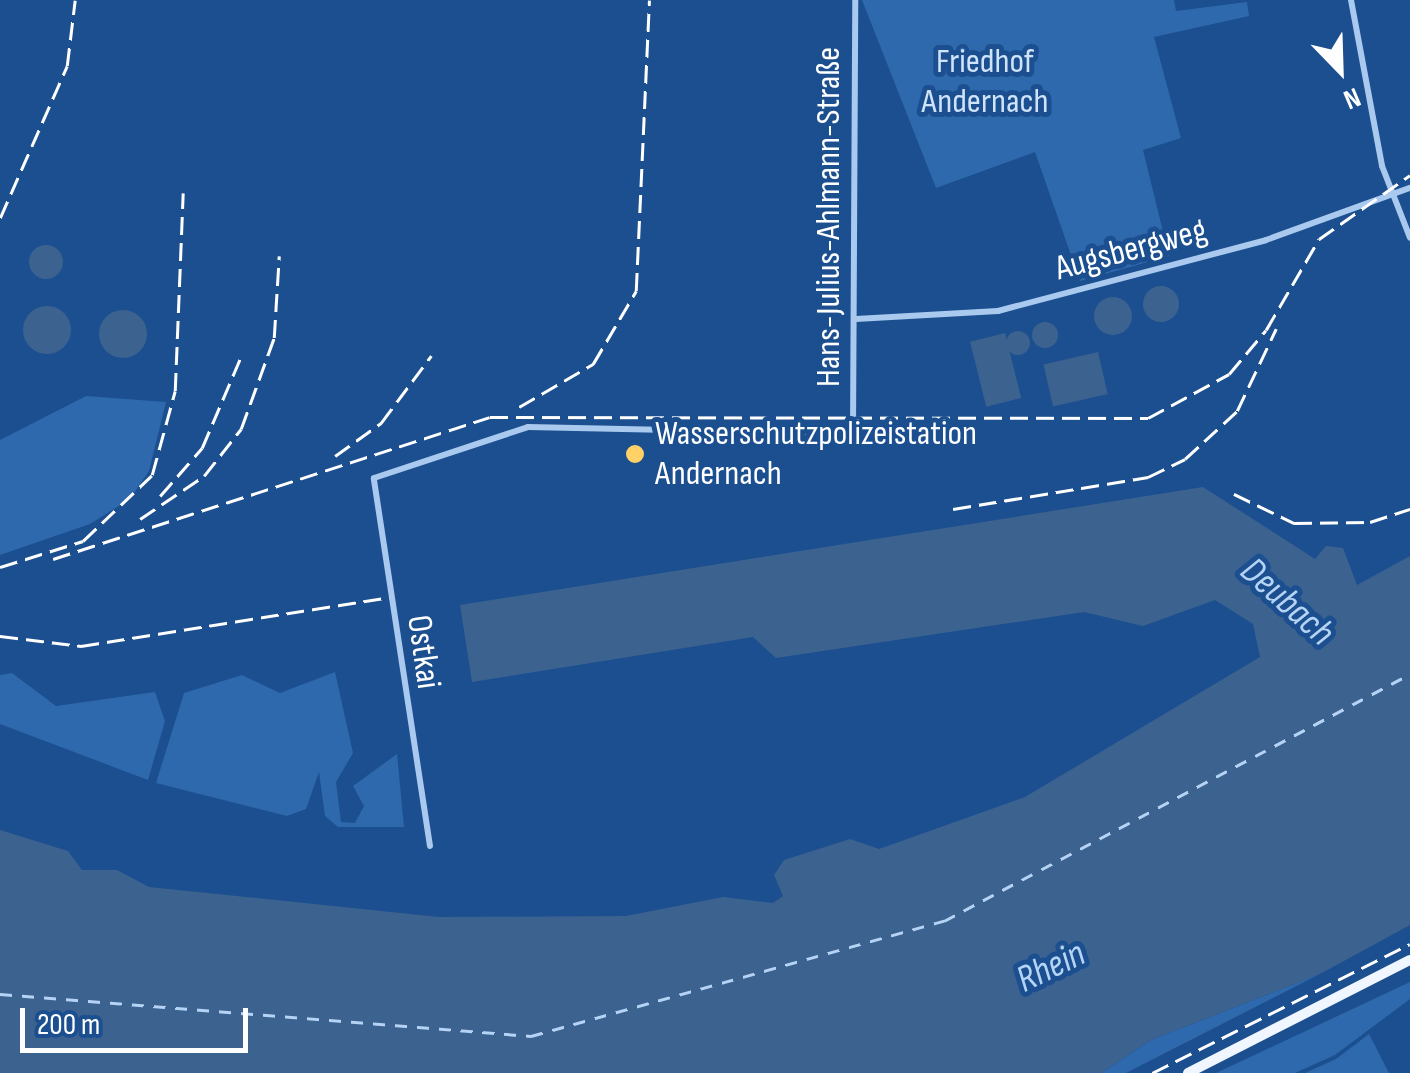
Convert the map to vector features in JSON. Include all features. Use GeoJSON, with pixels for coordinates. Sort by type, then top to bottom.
{"type":"FeatureCollection","features":[{"type":"Feature","properties":{"kind":"main road"},"geometry":{"type":"LineString","coordinates":[[1188,1073],[1410,960]]}},
{"type":"Feature","properties":{"kind":"street","name":"Hans-Julius-Ahlmann-Straße"},"geometry":{"type":"LineString","coordinates":[[384,470],[528,427],[852,434],[856,318],[855,0]]}},
{"type":"Feature","properties":{"kind":"street"},"geometry":{"type":"LineString","coordinates":[[1351,0],[1393,195],[1410,238]]}},
{"type":"Feature","properties":{"kind":"street","name":"Augsbergweg"},"geometry":{"type":"LineString","coordinates":[[856,318],[998,311],[1266,240],[1410,188]]}},
{"type":"Feature","properties":{"kind":"street","name":"Ostkai"},"geometry":{"type":"LineString","coordinates":[[384,470],[374,488],[430,846]]}},
{"type":"Feature","properties":{"kind":"green space","name":"Friedhof Andernach"},"geometry":{"type":"Polygon","coordinates":[[[862,0],[1174,0],[1176,11],[1247,2],[1249,16],[1154,37],[1181,138],[1143,150],[1169,256],[1080,281],[1035,152],[936,188],[862,0]]]}},
{"type":"Feature","properties":{"kind":"green space"},"geometry":{"type":"Polygon","coordinates":[[[86,396],[166,402],[149,471],[130,499],[90,524],[0,555],[0,440],[86,396]]]}},
{"type":"Feature","properties":{"kind":"green space"},"geometry":{"type":"Polygon","coordinates":[[[335,672],[353,753],[336,782],[341,822],[355,823],[364,806],[353,786],[397,754],[404,827],[338,827],[325,816],[319,772],[306,809],[287,816],[156,783],[184,693],[242,675],[280,693],[335,672]]]}},
{"type":"Feature","properties":{"kind":"green space"},"geometry":{"type":"Polygon","coordinates":[[[12,673],[56,706],[155,692],[165,721],[148,780],[0,724],[0,675],[12,673]]]}},
{"type":"Feature","properties":{"kind":"green space"},"geometry":{"type":"Polygon","coordinates":[[[1320,974],[1126,1073],[1101,1073],[1151,1040],[1320,974]]]}},
{"type":"Feature","properties":{"kind":"green space"},"geometry":{"type":"Polygon","coordinates":[[[1410,982],[1410,999],[1335,1055],[1295,1073],[1216,1073],[1410,982]]]}},
{"type":"Feature","properties":{"kind":"green space"},"geometry":{"type":"Polygon","coordinates":[[[1369,1034],[1389,1073],[1305,1073],[1336,1059],[1369,1034]]]}},
{"type":"Feature","properties":{"kind":"water"},"geometry":{"type":"Polygon","coordinates":[[[46,245],[58,250],[63,262],[58,274],[46,279],[34,274],[29,262],[34,250],[46,245]]]}},
{"type":"Feature","properties":{"kind":"water"},"geometry":{"type":"Polygon","coordinates":[[[1161,286],[1174,291],[1179,304],[1174,317],[1161,322],[1148,317],[1143,304],[1148,291],[1161,286]]]}},
{"type":"Feature","properties":{"kind":"water"},"geometry":{"type":"Polygon","coordinates":[[[1113,297],[1126,303],[1132,316],[1126,329],[1113,335],[1100,329],[1094,316],[1100,303],[1113,297]]]}},
{"type":"Feature","properties":{"kind":"water"},"geometry":{"type":"Polygon","coordinates":[[[47,306],[64,313],[71,330],[64,347],[47,354],[30,347],[23,330],[30,313],[47,306]]]}},
{"type":"Feature","properties":{"kind":"water"},"geometry":{"type":"Polygon","coordinates":[[[123,310],[140,317],[147,334],[140,351],[123,358],[106,351],[99,334],[106,317],[123,310]]]}},
{"type":"Feature","properties":{"kind":"water"},"geometry":{"type":"Polygon","coordinates":[[[1045,322],[1054,326],[1058,335],[1054,344],[1045,348],[1036,344],[1032,335],[1036,326],[1045,322]]]}},
{"type":"Feature","properties":{"kind":"water"},"geometry":{"type":"Polygon","coordinates":[[[1018,331],[1027,334],[1027,352],[1018,355],[1009,352],[1006,343],[1009,334],[1018,331]]]}},
{"type":"Feature","properties":{"kind":"water"},"geometry":{"type":"Polygon","coordinates":[[[1005,333],[1021,398],[986,407],[970,342],[1005,333]]]}},
{"type":"Feature","properties":{"kind":"water"},"geometry":{"type":"Polygon","coordinates":[[[1098,352],[1108,394],[1053,406],[1043,365],[1098,352]]]}},
{"type":"Feature","properties":{"kind":"water"},"geometry":{"type":"Polygon","coordinates":[[[1203,487],[1315,559],[1326,546],[1343,548],[1357,585],[1410,556],[1410,925],[1320,974],[1151,1040],[1101,1073],[0,1073],[0,830],[68,851],[82,870],[117,870],[149,887],[439,917],[626,916],[723,897],[773,903],[783,896],[774,875],[784,860],[850,839],[879,849],[1025,797],[1260,657],[1253,624],[1215,600],[1143,626],[1084,612],[776,658],[753,637],[472,682],[460,605],[1203,487]]]}},
{"type":"Feature","properties":{"kind":"ferry route"},"geometry":{"type":"LineString","coordinates":[[0,994],[531,1036],[944,921],[1410,674]]}},
{"type":"Feature","properties":{"kind":"railway"},"geometry":{"type":"LineString","coordinates":[[0,218],[67,66],[75,0]]}},
{"type":"Feature","properties":{"kind":"railway"},"geometry":{"type":"LineString","coordinates":[[519,407],[593,364],[636,291],[649,0]]}},
{"type":"Feature","properties":{"kind":"railway"},"geometry":{"type":"LineString","coordinates":[[53,559],[490,417],[1148,418],[1229,374],[1266,330],[1319,239],[1410,175]]}},
{"type":"Feature","properties":{"kind":"railway"},"geometry":{"type":"LineString","coordinates":[[0,567],[83,541],[152,475],[175,391],[183,193]]}},
{"type":"Feature","properties":{"kind":"railway"},"geometry":{"type":"LineString","coordinates":[[140,519],[204,476],[241,429],[274,338],[279,256]]}},
{"type":"Feature","properties":{"kind":"railway"},"geometry":{"type":"LineString","coordinates":[[953,509],[1148,477],[1185,459],[1237,411],[1276,329]]}},
{"type":"Feature","properties":{"kind":"railway"},"geometry":{"type":"LineString","coordinates":[[160,496],[202,448],[242,354]]}},
{"type":"Feature","properties":{"kind":"railway"},"geometry":{"type":"LineString","coordinates":[[335,456],[381,423],[431,356]]}},
{"type":"Feature","properties":{"kind":"railway"},"geometry":{"type":"LineString","coordinates":[[1234,494],[1294,523],[1370,522],[1410,509]]}},
{"type":"Feature","properties":{"kind":"railway"},"geometry":{"type":"LineString","coordinates":[[0,636],[81,646],[389,597]]}},
{"type":"Feature","properties":{"kind":"railway"},"geometry":{"type":"LineString","coordinates":[[1152,1073],[1410,944]]}},
{"type":"Feature","properties":{"kind":"place","name":"Wasserschutzpolizeistation Andernach"},"geometry":{"type":"Point","coordinates":[635,454]}},
{"type":"Feature","properties":{"kind":"water label","name":"Deubach"},"geometry":{"type":"Point","coordinates":[1287,602]}},
{"type":"Feature","properties":{"kind":"water label","name":"Rhein"},"geometry":{"type":"Point","coordinates":[1051,967]}}]}
